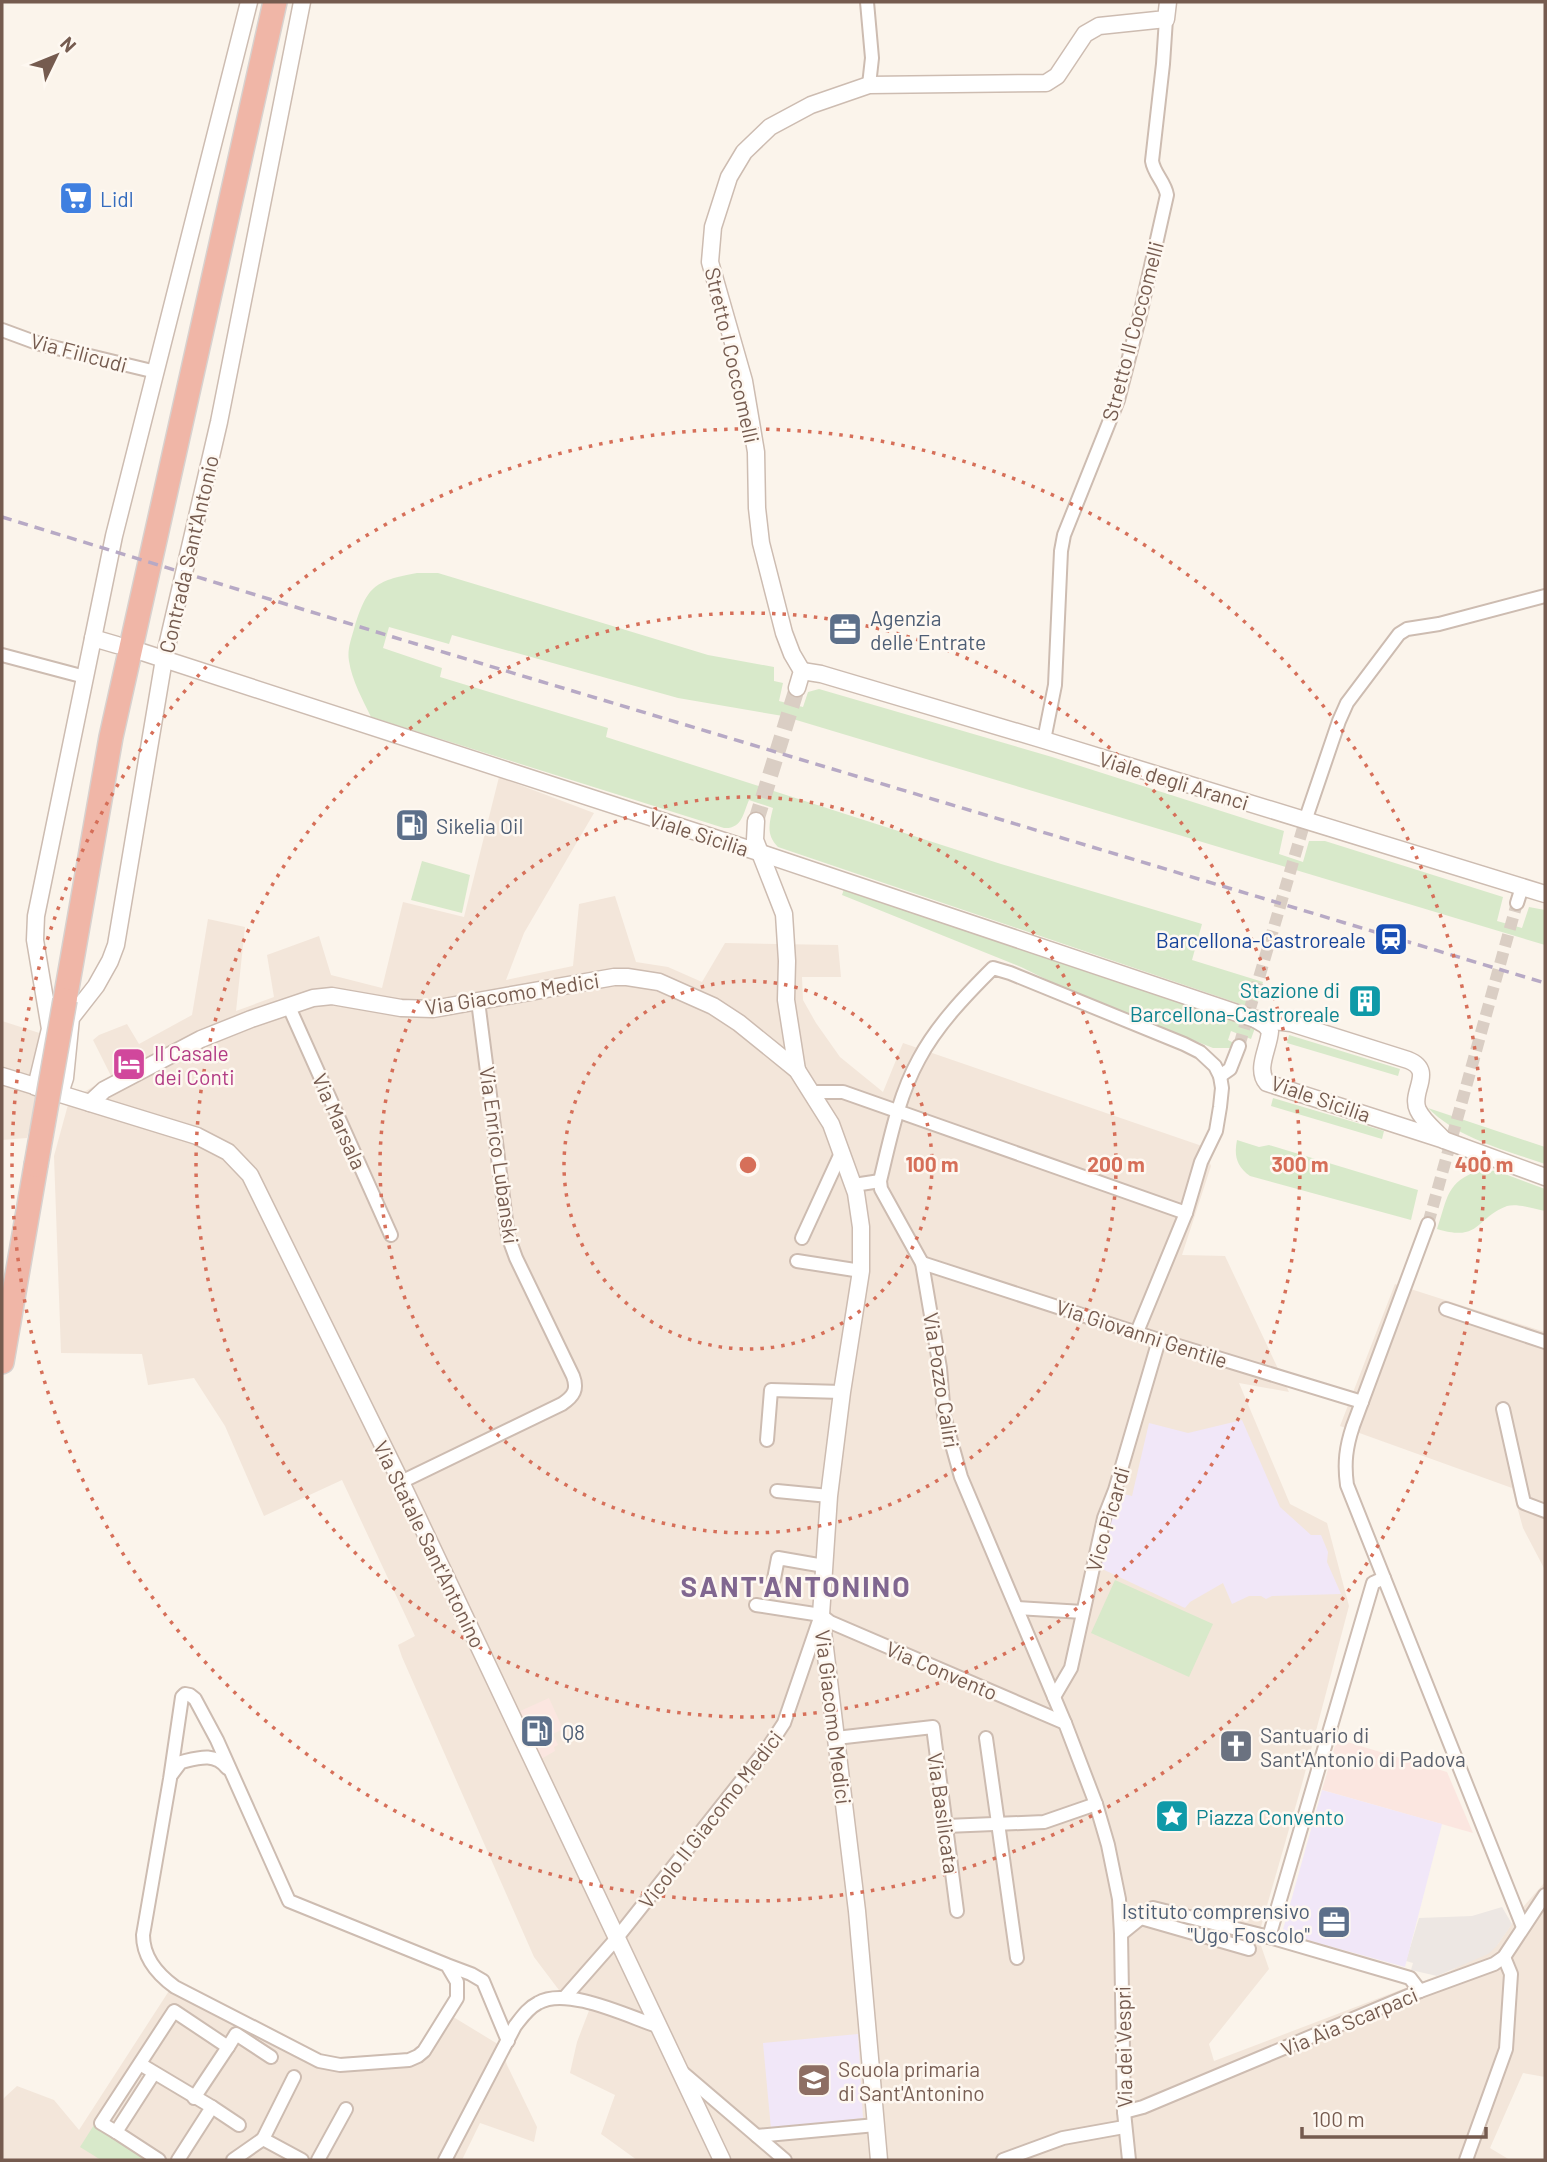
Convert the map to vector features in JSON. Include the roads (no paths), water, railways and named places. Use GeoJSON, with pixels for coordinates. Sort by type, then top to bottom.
{"type":"FeatureCollection","features":[{"type":"Feature","properties":{"kind":"highway"},"geometry":{"type":"LineString","coordinates":[[2,1362],[111,737],[275,2]]}},
{"type":"Feature","properties":{"kind":"street","name":"Contrada Sant'Antonio"},"geometry":{"type":"LineString","coordinates":[[55,1092],[62,1087],[66,1072],[69,1025],[35,940],[36,916],[114,536],[249,2]]}},
{"type":"Feature","properties":{"kind":"street","name":"Contrada Sant'Antonio"},"geometry":{"type":"LineString","coordinates":[[36,1087],[50,1029],[62,1006],[96,986],[116,944],[164,659],[219,422],[302,2]]}},
{"type":"Feature","properties":{"kind":"street"},"geometry":{"type":"LineString","coordinates":[[867,2],[872,58],[869,85]]}},
{"type":"Feature","properties":{"kind":"street","name":"Stretto II Coccomelli"},"geometry":{"type":"LineString","coordinates":[[1044,740],[1055,685],[1064,535],[1118,400],[1167,195],[1152,161],[1168,2]]}},
{"type":"Feature","properties":{"kind":"street","name":"Stretto I Coccomelli"},"geometry":{"type":"LineString","coordinates":[[802,671],[784,633],[761,542],[757,508],[756,452],[744,380],[710,262],[713,227],[729,177],[744,152],[770,127],[811,105],[869,85],[1046,82],[1063,69],[1085,34],[1100,26],[1166,19]]}},
{"type":"Feature","properties":{"kind":"street","name":"Via Filicudi"},"geometry":{"type":"LineString","coordinates":[[2,330],[40,344],[156,372]]}},
{"type":"Feature","properties":{"kind":"street"},"geometry":{"type":"LineString","coordinates":[[1304,821],[1347,703],[1399,634],[1407,629],[1439,624],[1545,596]]}},
{"type":"Feature","properties":{"kind":"street"},"geometry":{"type":"LineString","coordinates":[[93,638],[117,645]]}},
{"type":"Feature","properties":{"kind":"street","name":"Viale Sicilia"},"geometry":{"type":"LineString","coordinates":[[142,652],[761,853],[1255,1018],[1286,1022],[1413,1062],[1418,1065],[1421,1076],[1416,1099],[1418,1110],[1444,1140]]}},
{"type":"Feature","properties":{"kind":"street"},"geometry":{"type":"LineString","coordinates":[[2,654],[85,677]]}},
{"type":"Feature","properties":{"kind":"street"},"geometry":{"type":"LineString","coordinates":[[797,688],[802,671]]}},
{"type":"Feature","properties":{"kind":"street","name":"Viale degli Aranci"},"geometry":{"type":"LineString","coordinates":[[802,671],[821,674],[1044,740],[1304,821],[1519,895],[1545,894]]}},
{"type":"Feature","properties":{"kind":"street"},"geometry":{"type":"LineString","coordinates":[[756,821],[755,840],[784,914],[786,1000],[797,1070]]}},
{"type":"Feature","properties":{"kind":"street"},"geometry":{"type":"LineString","coordinates":[[854,1185],[880,1181],[897,1112],[918,1060],[963,998],[993,968],[1184,1044],[1209,1059],[1220,1076],[1220,1107],[1216,1131],[1201,1163],[1186,1213],[1137,1332]]}},
{"type":"Feature","properties":{"kind":"street","name":"Via Giacomo Medici"},"geometry":{"type":"LineString","coordinates":[[85,1101],[201,1039],[313,998],[332,996],[414,1009],[433,1009],[614,977],[659,982],[713,1006],[797,1070],[831,1124],[854,1185],[861,1227],[861,1271],[829,1496],[821,1615],[857,1911],[879,2160]]}},
{"type":"Feature","properties":{"kind":"street","name":"Via Enrico Lubanski"},"geometry":{"type":"LineString","coordinates":[[401,1482],[562,1404],[576,1389],[573,1376],[508,1236],[478,1001]]}},
{"type":"Feature","properties":{"kind":"street","name":"Via Marsala"},"geometry":{"type":"LineString","coordinates":[[289,1007],[391,1235]]}},
{"type":"Feature","properties":{"kind":"street"},"geometry":{"type":"LineString","coordinates":[[1255,1018],[1265,1025],[1270,1035]]}},
{"type":"Feature","properties":{"kind":"street"},"geometry":{"type":"LineString","coordinates":[[1270,1035],[1275,1027],[1286,1022]]}},
{"type":"Feature","properties":{"kind":"street","name":"Viale Sicilia"},"geometry":{"type":"LineString","coordinates":[[1270,1035],[1261,1072],[1267,1083],[1444,1140],[1545,1177]]}},
{"type":"Feature","properties":{"kind":"street"},"geometry":{"type":"LineString","coordinates":[[1220,1076],[1230,1069],[1239,1046]]}},
{"type":"Feature","properties":{"kind":"street"},"geometry":{"type":"LineString","coordinates":[[66,1072],[85,1101]]}},
{"type":"Feature","properties":{"kind":"street","name":"Via Statale Sant'Antonino"},"geometry":{"type":"LineString","coordinates":[[2,1076],[177,1129],[211,1142],[228,1152],[256,1184],[401,1482],[722,2160]]}},
{"type":"Feature","properties":{"kind":"street"},"geometry":{"type":"LineString","coordinates":[[812,1092],[843,1092],[1186,1213]]}},
{"type":"Feature","properties":{"kind":"street"},"geometry":{"type":"LineString","coordinates":[[802,1238],[842,1151]]}},
{"type":"Feature","properties":{"kind":"street","name":"Via Pozzo Caliri"},"geometry":{"type":"LineString","coordinates":[[880,1181],[881,1189],[922,1263],[940,1368],[944,1416],[956,1459],[968,1494],[1065,1723]]}},
{"type":"Feature","properties":{"kind":"street"},"geometry":{"type":"LineString","coordinates":[[1428,1224],[1346,1446],[1344,1465],[1347,1485],[1523,1927]]}},
{"type":"Feature","properties":{"kind":"street"},"geometry":{"type":"LineString","coordinates":[[797,1261],[861,1271]]}},
{"type":"Feature","properties":{"kind":"street","name":"Via Giovanni Gentile"},"geometry":{"type":"LineString","coordinates":[[922,1263],[1362,1402]]}},
{"type":"Feature","properties":{"kind":"street"},"geometry":{"type":"LineString","coordinates":[[1446,1309],[1545,1342]]}},
{"type":"Feature","properties":{"kind":"street","name":"Vico Picardi"},"geometry":{"type":"LineString","coordinates":[[1054,1697],[1071,1668],[1104,1518],[1115,1490],[1159,1340]]}},
{"type":"Feature","properties":{"kind":"street"},"geometry":{"type":"LineString","coordinates":[[767,1440],[771,1390],[842,1392]]}},
{"type":"Feature","properties":{"kind":"street"},"geometry":{"type":"LineString","coordinates":[[1503,1409],[1524,1503],[1545,1511]]}},
{"type":"Feature","properties":{"kind":"street"},"geometry":{"type":"LineString","coordinates":[[778,1490],[829,1496]]}},
{"type":"Feature","properties":{"kind":"street"},"geometry":{"type":"LineString","coordinates":[[774,1579],[778,1558],[824,1566]]}},
{"type":"Feature","properties":{"kind":"street"},"geometry":{"type":"LineString","coordinates":[[1269,1937],[1373,1583],[1384,1578]]}},
{"type":"Feature","properties":{"kind":"street","name":"Via Convento"},"geometry":{"type":"LineString","coordinates":[[756,1605],[821,1615],[830,1622],[1065,1723]]}},
{"type":"Feature","properties":{"kind":"street"},"geometry":{"type":"LineString","coordinates":[[1017,1608],[1083,1612]]}},
{"type":"Feature","properties":{"kind":"street","name":"Vicolo II Giacomo Medici"},"geometry":{"type":"LineString","coordinates":[[565,1997],[616,1939],[769,1746],[784,1723],[821,1615]]}},
{"type":"Feature","properties":{"kind":"street"},"geometry":{"type":"LineString","coordinates":[[492,2000],[480,1987],[470,1985],[464,1989],[424,2051],[409,2060],[340,2065],[319,2061],[166,1981],[149,1961],[143,1935],[170,1779],[180,1701],[185,1694],[195,1699],[217,1740],[289,1901],[483,1981],[492,2000],[508,2041]]}},
{"type":"Feature","properties":{"kind":"street"},"geometry":{"type":"LineString","coordinates":[[1065,1723],[1096,1804],[1116,1879],[1121,1934]]}},
{"type":"Feature","properties":{"kind":"street","name":"Via Basilicata"},"geometry":{"type":"LineString","coordinates":[[836,1738],[933,1727],[957,1911]]}},
{"type":"Feature","properties":{"kind":"street"},"geometry":{"type":"LineString","coordinates":[[986,1738],[1017,1958]]}},
{"type":"Feature","properties":{"kind":"street"},"geometry":{"type":"LineString","coordinates":[[174,1739],[181,1756],[187,1761]]}},
{"type":"Feature","properties":{"kind":"street"},"geometry":{"type":"LineString","coordinates":[[211,1756],[216,1749],[217,1740]]}},
{"type":"Feature","properties":{"kind":"street"},"geometry":{"type":"LineString","coordinates":[[170,1779],[178,1765],[211,1756],[222,1762],[232,1773]]}},
{"type":"Feature","properties":{"kind":"street"},"geometry":{"type":"LineString","coordinates":[[946,1826],[1044,1822],[1096,1804]]}},
{"type":"Feature","properties":{"kind":"street"},"geometry":{"type":"LineString","coordinates":[[1466,2160],[1506,2049],[1511,1974],[1504,1957],[1545,1895]]}},
{"type":"Feature","properties":{"kind":"street"},"geometry":{"type":"LineString","coordinates":[[1121,1934],[1153,1908],[1269,1937],[1410,1978],[1420,1991]]}},
{"type":"Feature","properties":{"kind":"street"},"geometry":{"type":"LineString","coordinates":[[1142,1918],[1249,1949]]}},
{"type":"Feature","properties":{"kind":"street","name":"Via dei Vespri"},"geometry":{"type":"LineString","coordinates":[[1121,1934],[1124,2112],[1129,2160]]}},
{"type":"Feature","properties":{"kind":"street","name":"Via Aia Scarpaci"},"geometry":{"type":"LineString","coordinates":[[1124,2112],[1143,2107],[1420,1991],[1479,1971],[1504,1957]]}},
{"type":"Feature","properties":{"kind":"street"},"geometry":{"type":"LineString","coordinates":[[447,1965],[457,1982],[457,1997]]}},
{"type":"Feature","properties":{"kind":"street"},"geometry":{"type":"LineString","coordinates":[[445,2160],[516,2026],[529,2009],[548,1998],[565,1997],[657,2026]]}},
{"type":"Feature","properties":{"kind":"street"},"geometry":{"type":"LineString","coordinates":[[159,2160],[101,2123],[174,2011],[228,2047]]}},
{"type":"Feature","properties":{"kind":"street"},"geometry":{"type":"LineString","coordinates":[[194,2098],[236,2034],[271,2057]]}},
{"type":"Feature","properties":{"kind":"street"},"geometry":{"type":"LineString","coordinates":[[140,2064],[239,2125]]}},
{"type":"Feature","properties":{"kind":"street"},"geometry":{"type":"LineString","coordinates":[[677,2068],[785,2160]]}},
{"type":"Feature","properties":{"kind":"street"},"geometry":{"type":"LineString","coordinates":[[116,2133],[154,2073]]}},
{"type":"Feature","properties":{"kind":"street"},"geometry":{"type":"LineString","coordinates":[[233,2160],[263,2139],[294,2077]]}},
{"type":"Feature","properties":{"kind":"street"},"geometry":{"type":"LineString","coordinates":[[178,2160],[212,2107]]}},
{"type":"Feature","properties":{"kind":"street"},"geometry":{"type":"LineString","coordinates":[[318,2160],[346,2109]]}},
{"type":"Feature","properties":{"kind":"street"},"geometry":{"type":"LineString","coordinates":[[757,2136],[876,2125]]}},
{"type":"Feature","properties":{"kind":"street"},"geometry":{"type":"LineString","coordinates":[[1003,2160],[1062,2138],[1125,2127]]}},
{"type":"Feature","properties":{"kind":"street"},"geometry":{"type":"LineString","coordinates":[[263,2139],[302,2160]]}},
{"type":"Feature","properties":{"kind":"tunnel"},"geometry":{"type":"LineString","coordinates":[[756,821],[797,688]]}},
{"type":"Feature","properties":{"kind":"tunnel"},"geometry":{"type":"LineString","coordinates":[[1239,1046],[1305,821]]}},
{"type":"Feature","properties":{"kind":"tunnel"},"geometry":{"type":"LineString","coordinates":[[1428,1224],[1517,903]]}},
{"type":"Feature","properties":{"kind":"railway"},"geometry":{"type":"LineString","coordinates":[[2,517],[1545,983]]}},
{"type":"Feature","properties":{"kind":"place","name":"Lidl"},"geometry":{"type":"Point","coordinates":[76,198]}},
{"type":"Feature","properties":{"kind":"place","name":"Agenzia delle Entrate"},"geometry":{"type":"Point","coordinates":[845,629]}},
{"type":"Feature","properties":{"kind":"place","name":"Sikelia Oil"},"geometry":{"type":"Point","coordinates":[412,825]}},
{"type":"Feature","properties":{"kind":"place","name":"Barcellona-Castroreale"},"geometry":{"type":"Point","coordinates":[1391,939]}},
{"type":"Feature","properties":{"kind":"place","name":"Stazione di Barcellona-Castroreale"},"geometry":{"type":"Point","coordinates":[1365,1001]}},
{"type":"Feature","properties":{"kind":"place","name":"Il Casale dei Conti"},"geometry":{"type":"Point","coordinates":[129,1064]}},
{"type":"Feature","properties":{"kind":"place","name":"Q8"},"geometry":{"type":"Point","coordinates":[537,1731]}},
{"type":"Feature","properties":{"kind":"place","name":"Santuario di Sant'Antonio di Padova"},"geometry":{"type":"Point","coordinates":[1236,1746]}},
{"type":"Feature","properties":{"kind":"place","name":"Piazza Convento"},"geometry":{"type":"Point","coordinates":[1172,1816]}},
{"type":"Feature","properties":{"kind":"place","name":"Istituto comprensivo \"Ugo Foscolo\""},"geometry":{"type":"Point","coordinates":[1334,1922]}},
{"type":"Feature","properties":{"kind":"place","name":"Scuola primaria di Sant'Antonino"},"geometry":{"type":"Point","coordinates":[814,2080]}},
{"type":"Feature","properties":{"kind":"district","name":"SANT'ANTONINO"},"geometry":{"type":"Point","coordinates":[796,1586]}}]}
